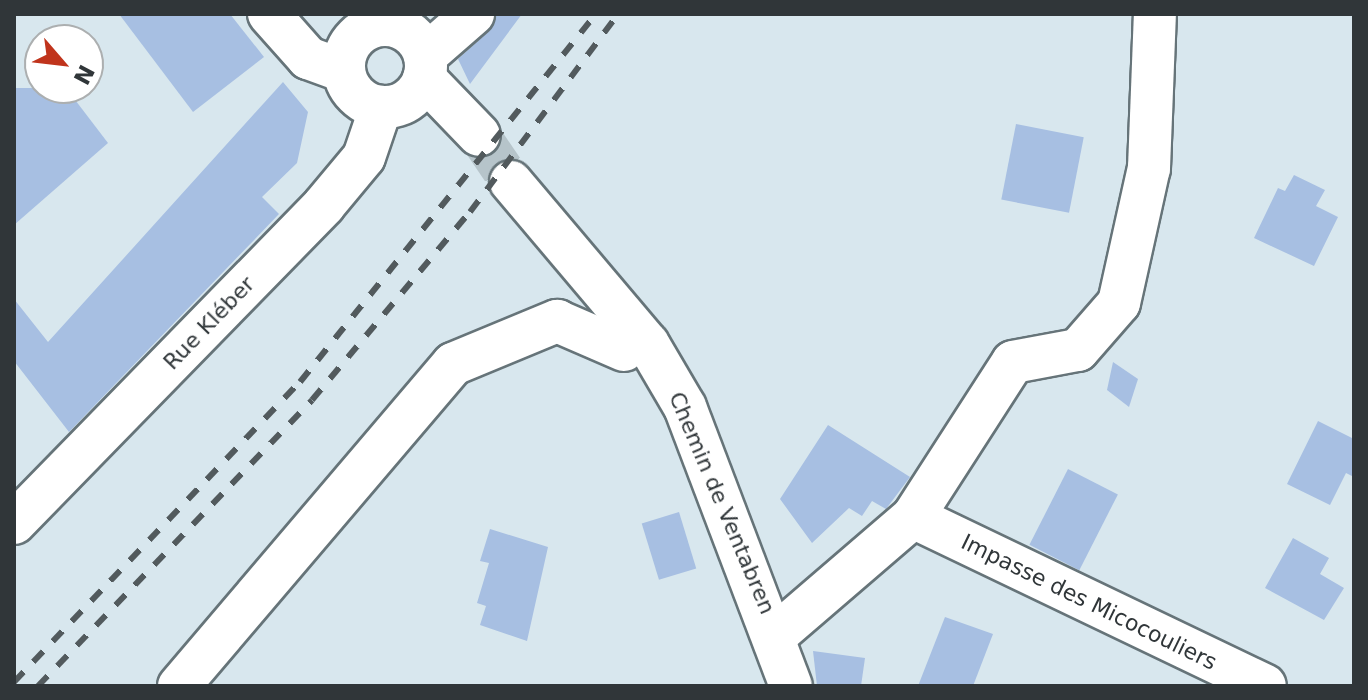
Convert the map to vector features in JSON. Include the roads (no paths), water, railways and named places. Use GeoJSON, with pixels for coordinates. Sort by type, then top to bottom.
{"type":"FeatureCollection","features":[{"type":"Feature","properties":{"kind":"street"},"geometry":{"type":"LineString","coordinates":[[269,14],[308,58],[344,71]]}},
{"type":"Feature","properties":{"kind":"street"},"geometry":{"type":"LineString","coordinates":[[473,14],[424,67],[408,100],[381,107],[356,96],[344,71],[349,45],[369,21],[404,29],[424,67],[479,135]]}},
{"type":"Feature","properties":{"kind":"street"},"geometry":{"type":"LineString","coordinates":[[777,634],[913,517],[1013,362],[1078,350],[1119,303],[1149,168],[1155,14]]}},
{"type":"Feature","properties":{"kind":"street","name":"Rue Kléber"},"geometry":{"type":"LineString","coordinates":[[14,523],[324,205],[364,157],[381,107]]}},
{"type":"Feature","properties":{"kind":"street","name":"Chemin de Ventabren"},"geometry":{"type":"LineString","coordinates":[[511,182],[648,344],[678,394],[777,634],[791,686]]}},
{"type":"Feature","properties":{"kind":"street"},"geometry":{"type":"LineString","coordinates":[[179,686],[453,364],[557,321],[624,350]]}},
{"type":"Feature","properties":{"kind":"street","name":"Impasse des Micocouliers"},"geometry":{"type":"LineString","coordinates":[[913,517],[1265,686]]}},
{"type":"Feature","properties":{"kind":"tunnel"},"geometry":{"type":"LineString","coordinates":[[479,135],[511,182]]}},
{"type":"Feature","properties":{"kind":"railway"},"geometry":{"type":"LineString","coordinates":[[14,682],[300,382],[596,14]]}},
{"type":"Feature","properties":{"kind":"railway"},"geometry":{"type":"LineString","coordinates":[[38,686],[312,400],[470,212],[618,14]]}}]}
